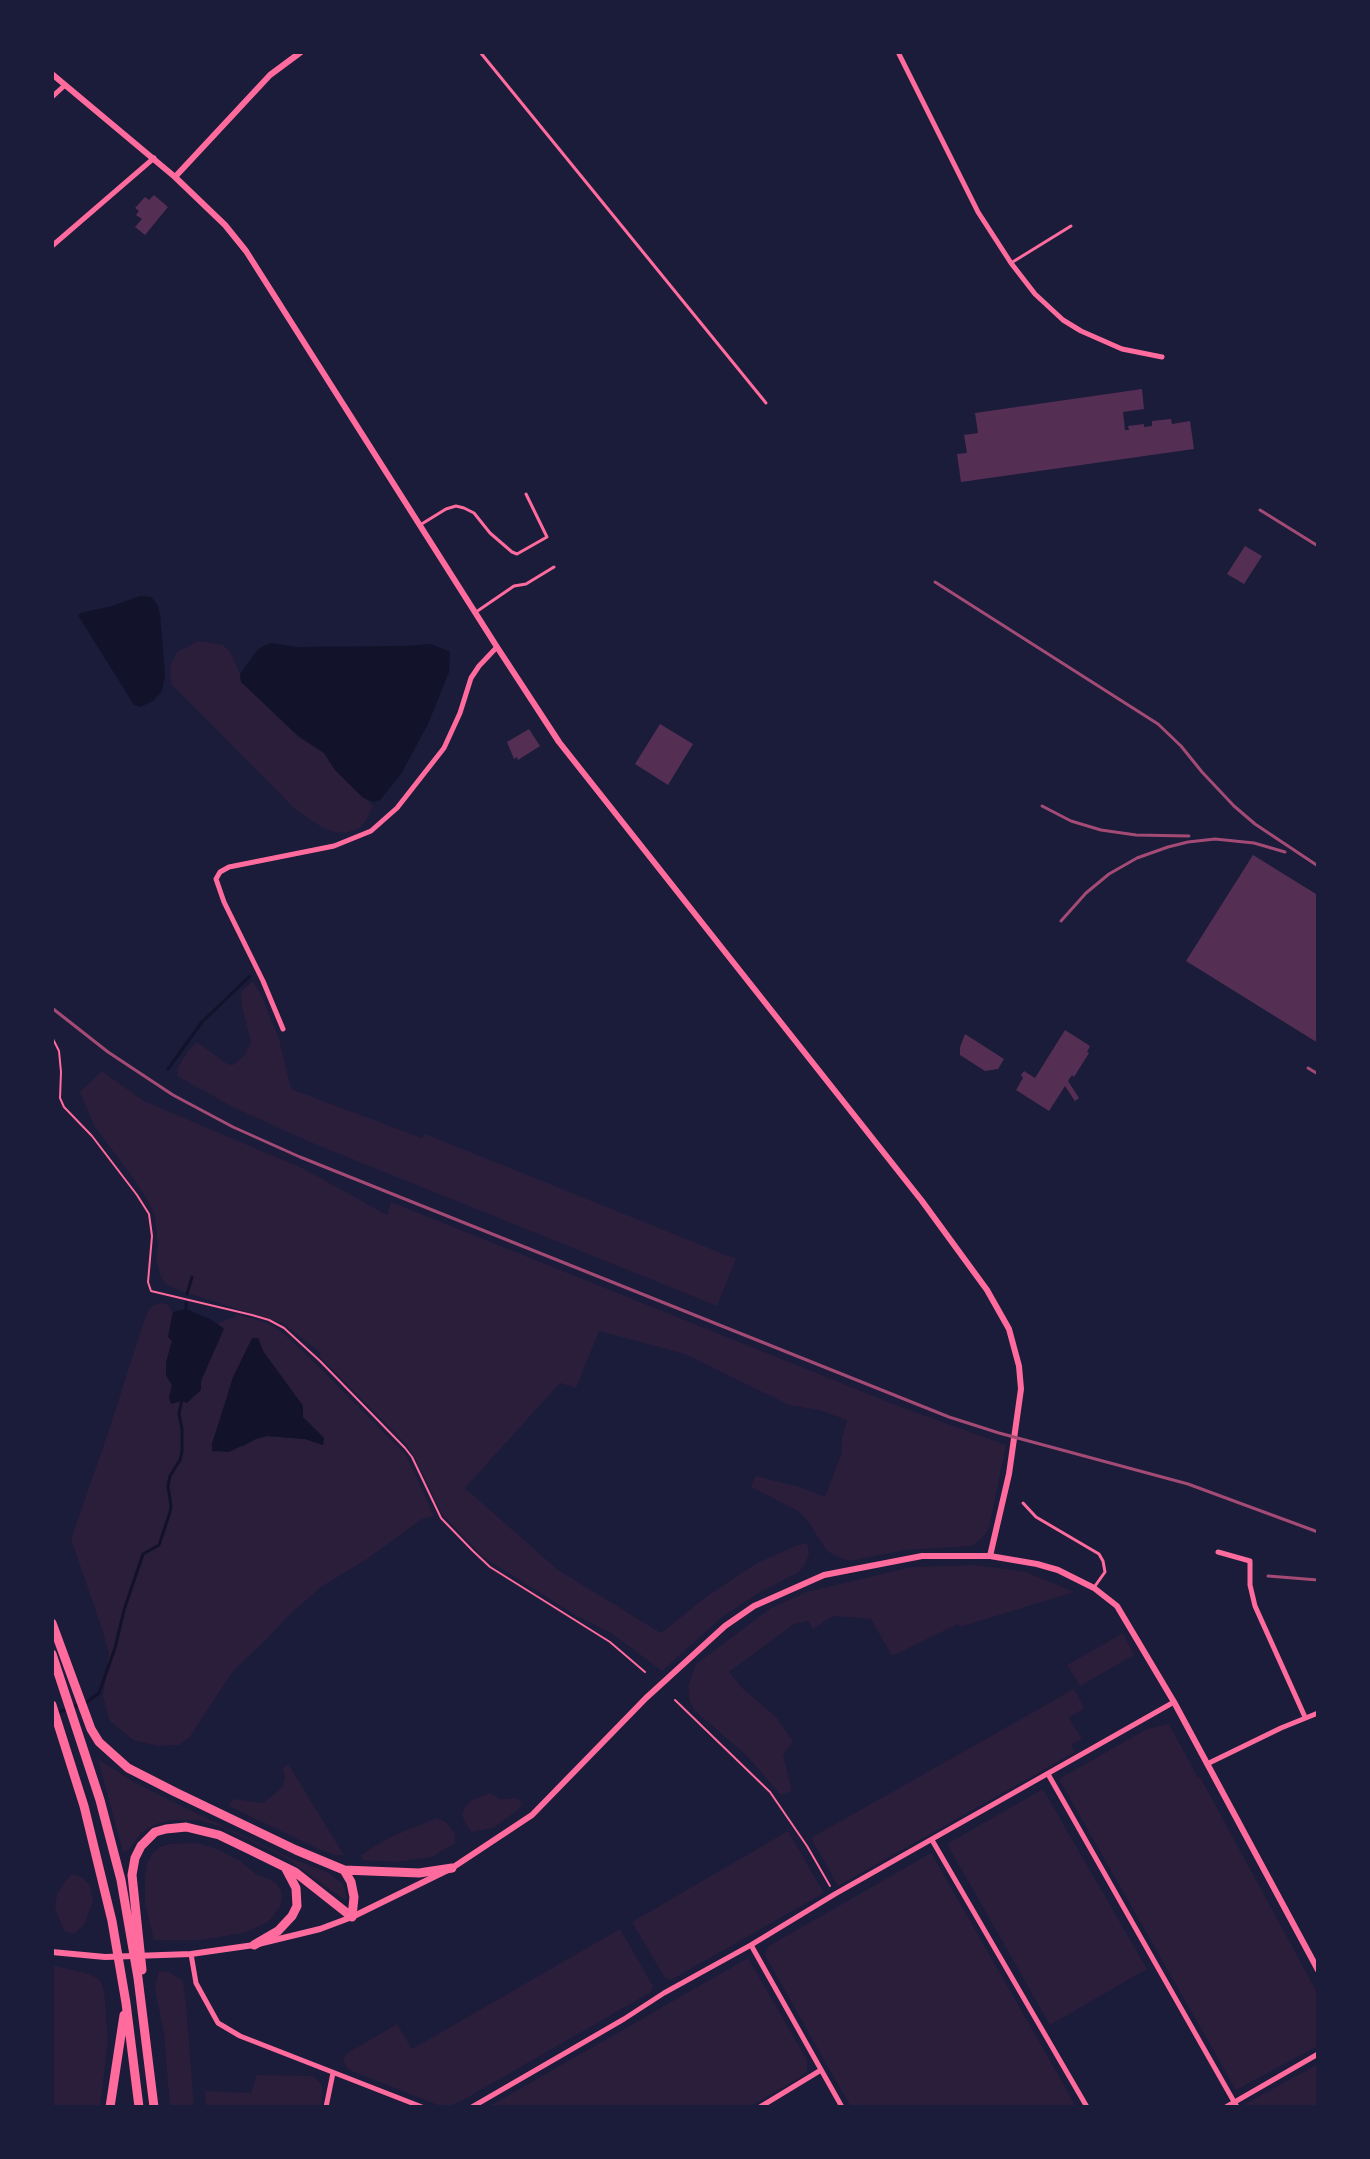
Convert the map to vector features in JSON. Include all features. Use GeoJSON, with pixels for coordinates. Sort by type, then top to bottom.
{"type":"FeatureCollection","features":[{"type":"Feature","properties":{"kind":"highway"},"geometry":{"type":"LineString","coordinates":[[52,1623],[87,1720],[99,1742],[128,1768],[296,1850],[344,1870],[419,1873],[452,1868]]}},
{"type":"Feature","properties":{"kind":"highway"},"geometry":{"type":"LineString","coordinates":[[52,1654],[100,1800],[121,1880],[138,1978],[154,2107]]}},
{"type":"Feature","properties":{"kind":"highway"},"geometry":{"type":"LineString","coordinates":[[52,1705],[84,1806],[105,1892],[126,2003],[139,2107]]}},
{"type":"Feature","properties":{"kind":"highway"},"geometry":{"type":"LineString","coordinates":[[149,2065],[132,1875],[141,1846],[155,1832],[186,1827],[219,1835],[295,1872],[352,1917]]}},
{"type":"Feature","properties":{"kind":"highway"},"geometry":{"type":"LineString","coordinates":[[254,1945],[278,1931],[297,1906],[296,1888],[286,1869]]}},
{"type":"Feature","properties":{"kind":"highway"},"geometry":{"type":"LineString","coordinates":[[344,1870],[354,1897],[352,1917]]}},
{"type":"Feature","properties":{"kind":"highway"},"geometry":{"type":"LineString","coordinates":[[110,2107],[126,2003]]}},
{"type":"Feature","properties":{"kind":"street"},"geometry":{"type":"LineString","coordinates":[[175,177],[270,75],[301,52]]}},
{"type":"Feature","properties":{"kind":"street"},"geometry":{"type":"LineString","coordinates":[[898,52],[978,212],[1035,294],[1063,320],[1081,331],[1122,349],[1162,357]]}},
{"type":"Feature","properties":{"kind":"street"},"geometry":{"type":"LineString","coordinates":[[52,74],[175,177],[225,225],[246,251],[497,647],[573,760],[922,1201],[976,1274],[1009,1329],[1019,1366],[1021,1389],[1009,1474],[990,1556]]}},
{"type":"Feature","properties":{"kind":"street"},"geometry":{"type":"LineString","coordinates":[[52,97],[65,85]]}},
{"type":"Feature","properties":{"kind":"street"},"geometry":{"type":"LineString","coordinates":[[52,246],[154,158]]}},
{"type":"Feature","properties":{"kind":"street"},"geometry":{"type":"LineString","coordinates":[[283,1029],[216,879],[220,872],[229,867],[334,846],[371,831],[397,808],[444,748],[471,678],[497,647]]}},
{"type":"Feature","properties":{"kind":"street"},"geometry":{"type":"LineString","coordinates":[[1218,1552],[1250,1561],[1250,1585],[1255,1606],[1305,1717]]}},
{"type":"Feature","properties":{"kind":"street"},"geometry":{"type":"LineString","coordinates":[[52,1952],[105,1957],[191,1954],[254,1945],[320,1929],[352,1917],[452,1868],[532,1815],[646,1698],[725,1626],[754,1606],[824,1575],[922,1556],[990,1556],[1058,1570],[1094,1588],[1111,1600],[1123,1614],[1174,1702],[1318,1970]]}},
{"type":"Feature","properties":{"kind":"street"},"geometry":{"type":"LineString","coordinates":[[472,2107],[835,1894],[1174,1702]]}},
{"type":"Feature","properties":{"kind":"street"},"geometry":{"type":"LineString","coordinates":[[1207,1764],[1318,1713]]}},
{"type":"Feature","properties":{"kind":"street"},"geometry":{"type":"LineString","coordinates":[[1048,1774],[1236,2105]]}},
{"type":"Feature","properties":{"kind":"street"},"geometry":{"type":"LineString","coordinates":[[932,1840],[1087,2107]]}},
{"type":"Feature","properties":{"kind":"street"},"geometry":{"type":"LineString","coordinates":[[751,1945],[842,2107]]}},
{"type":"Feature","properties":{"kind":"street"},"geometry":{"type":"LineString","coordinates":[[191,1954],[196,1983],[218,2023],[240,2036],[422,2107]]}},
{"type":"Feature","properties":{"kind":"street"},"geometry":{"type":"LineString","coordinates":[[1226,2107],[1236,2105],[1318,2054]]}},
{"type":"Feature","properties":{"kind":"street"},"geometry":{"type":"LineString","coordinates":[[760,2107],[821,2070]]}},
{"type":"Feature","properties":{"kind":"street"},"geometry":{"type":"LineString","coordinates":[[326,2107],[333,2073]]}},
{"type":"Feature","properties":{"kind":"lane"},"geometry":{"type":"LineString","coordinates":[[480,52],[766,403]]}},
{"type":"Feature","properties":{"kind":"lane"},"geometry":{"type":"LineString","coordinates":[[1011,263],[1071,226]]}},
{"type":"Feature","properties":{"kind":"lane"},"geometry":{"type":"LineString","coordinates":[[420,525],[446,509],[456,506],[464,508],[474,513],[490,533],[517,554],[547,537],[526,494]]}},
{"type":"Feature","properties":{"kind":"lane"},"geometry":{"type":"LineString","coordinates":[[476,612],[514,586],[526,584],[554,567]]}},
{"type":"Feature","properties":{"kind":"lane"},"geometry":{"type":"LineString","coordinates":[[1023,1503],[1036,1517],[1099,1554],[1105,1572],[1094,1588]]}},
{"type":"Feature","properties":{"kind":"path"},"geometry":{"type":"LineString","coordinates":[[52,1037],[59,1051],[60,1098],[64,1107],[92,1136],[149,1214],[152,1236],[148,1273],[151,1291],[261,1317],[284,1328],[405,1448],[441,1518],[457,1536],[490,1567],[610,1642],[645,1672]]}},
{"type":"Feature","properties":{"kind":"path"},"geometry":{"type":"LineString","coordinates":[[675,1700],[770,1792],[835,1894]]}},
{"type":"Feature","properties":{"kind":"shaded area"},"geometry":{"type":"Polygon","coordinates":[[[140,596],[151,597],[157,604],[165,675],[162,691],[153,701],[140,707],[134,705],[78,615],[140,596]]]}},
{"type":"Feature","properties":{"kind":"shaded area"},"geometry":{"type":"Polygon","coordinates":[[[198,641],[223,645],[230,651],[242,682],[298,736],[324,753],[335,770],[373,806],[358,829],[334,832],[295,809],[171,684],[170,666],[177,652],[198,641]]]}},
{"type":"Feature","properties":{"kind":"shaded area"},"geometry":{"type":"Polygon","coordinates":[[[271,643],[296,647],[431,644],[450,652],[449,672],[428,724],[401,774],[380,800],[373,802],[362,797],[335,770],[324,753],[298,736],[241,682],[240,674],[258,649],[271,643]]]}},
{"type":"Feature","properties":{"kind":"shaded area"},"geometry":{"type":"Polygon","coordinates":[[[253,981],[279,1039],[291,1089],[422,1138],[425,1134],[736,1259],[717,1306],[310,1142],[235,1108],[177,1076],[178,1067],[197,1042],[227,1064],[233,1065],[244,1056],[251,1042],[241,992],[253,981]]]}},
{"type":"Feature","properties":{"kind":"shaded area"},"geometry":{"type":"Polygon","coordinates":[[[102,1071],[144,1101],[304,1169],[387,1215],[391,1202],[901,1407],[1006,1445],[989,1528],[972,1546],[905,1550],[850,1561],[838,1557],[827,1551],[798,1511],[751,1487],[756,1476],[825,1497],[842,1452],[847,1420],[819,1410],[789,1405],[685,1354],[599,1331],[576,1388],[560,1383],[465,1488],[558,1570],[661,1633],[706,1597],[757,1563],[807,1543],[809,1554],[799,1572],[722,1617],[662,1671],[611,1633],[577,1616],[483,1557],[442,1514],[405,1443],[319,1356],[321,1353],[282,1323],[166,1284],[156,1260],[155,1216],[150,1204],[95,1127],[80,1092],[102,1071]]]}},
{"type":"Feature","properties":{"kind":"shaded area"},"geometry":{"type":"Polygon","coordinates":[[[167,1304],[173,1312],[168,1337],[172,1340],[166,1363],[166,1375],[172,1386],[169,1397],[201,1381],[223,1329],[218,1323],[236,1314],[268,1323],[317,1365],[406,1455],[434,1516],[422,1519],[367,1559],[321,1587],[233,1671],[189,1738],[179,1745],[158,1746],[133,1740],[110,1721],[103,1695],[109,1654],[71,1539],[146,1315],[152,1306],[167,1304]],[[258,1338],[212,1444],[243,1447],[267,1436],[305,1439],[322,1445],[324,1438],[303,1417],[303,1406],[263,1351],[258,1338]]]}},
{"type":"Feature","properties":{"kind":"shaded area"},"geometry":{"type":"Polygon","coordinates":[[[186,1309],[224,1329],[201,1381],[201,1390],[187,1403],[171,1404],[172,1385],[166,1375],[166,1363],[172,1341],[168,1337],[173,1312],[186,1309]]]}},
{"type":"Feature","properties":{"kind":"shaded area"},"geometry":{"type":"Polygon","coordinates":[[[252,1338],[258,1338],[263,1351],[303,1406],[303,1417],[324,1438],[323,1445],[305,1439],[267,1436],[229,1452],[212,1451],[233,1377],[252,1338]]]}},
{"type":"Feature","properties":{"kind":"shaded area"},"geometry":{"type":"Polygon","coordinates":[[[975,1565],[1026,1572],[1074,1592],[960,1627],[958,1624],[892,1656],[871,1619],[833,1616],[813,1629],[808,1621],[794,1624],[729,1672],[743,1689],[776,1717],[793,1741],[783,1755],[792,1791],[781,1795],[747,1756],[694,1710],[690,1702],[688,1686],[696,1664],[771,1608],[807,1592],[911,1567],[975,1565]]]}},
{"type":"Feature","properties":{"kind":"shaded area"},"geometry":{"type":"Polygon","coordinates":[[[1123,1633],[1134,1655],[1080,1686],[1067,1665],[1123,1633]]]}},
{"type":"Feature","properties":{"kind":"shaded area"},"geometry":{"type":"Polygon","coordinates":[[[1074,1689],[1084,1708],[1069,1718],[1082,1739],[1071,1745],[1075,1752],[838,1886],[811,1838],[1074,1689]]]}},
{"type":"Feature","properties":{"kind":"shaded area"},"geometry":{"type":"Polygon","coordinates":[[[1169,1724],[1318,1994],[1318,2046],[1236,2090],[1059,1779],[1147,1729],[1169,1724]]]}},
{"type":"Feature","properties":{"kind":"shaded area"},"geometry":{"type":"Polygon","coordinates":[[[98,1759],[177,1804],[290,1858],[327,1872],[343,1884],[347,1897],[345,1900],[286,1858],[222,1827],[198,1820],[156,1824],[141,1833],[128,1851],[123,1852],[98,1759]]]}},
{"type":"Feature","properties":{"kind":"shaded area"},"geometry":{"type":"Polygon","coordinates":[[[288,1764],[344,1855],[318,1849],[229,1806],[233,1799],[263,1803],[282,1788],[285,1778],[283,1768],[288,1764]]]}},
{"type":"Feature","properties":{"kind":"shaded area"},"geometry":{"type":"Polygon","coordinates":[[[1043,1789],[1147,1969],[1050,2025],[947,1844],[1043,1789]]]}},
{"type":"Feature","properties":{"kind":"shaded area"},"geometry":{"type":"Polygon","coordinates":[[[490,1793],[500,1799],[516,1798],[522,1802],[519,1809],[493,1828],[471,1832],[462,1816],[464,1808],[472,1800],[490,1793]]]}},
{"type":"Feature","properties":{"kind":"shaded area"},"geometry":{"type":"Polygon","coordinates":[[[437,1818],[446,1822],[455,1834],[455,1843],[432,1857],[396,1862],[363,1860],[361,1855],[388,1838],[437,1818]]]}},
{"type":"Feature","properties":{"kind":"shaded area"},"geometry":{"type":"Polygon","coordinates":[[[788,1831],[824,1893],[671,1980],[665,1978],[632,1922],[788,1831]]]}},
{"type":"Feature","properties":{"kind":"shaded area"},"geometry":{"type":"Polygon","coordinates":[[[197,1843],[217,1849],[240,1861],[257,1875],[276,1883],[282,1899],[280,1907],[268,1922],[247,1932],[203,1940],[154,1940],[145,1903],[147,1863],[160,1847],[197,1843]]]}},
{"type":"Feature","properties":{"kind":"shaded area"},"geometry":{"type":"Polygon","coordinates":[[[931,1853],[1076,2107],[851,2107],[823,2058],[765,1955],[769,1946],[931,1853]]]}},
{"type":"Feature","properties":{"kind":"shaded area"},"geometry":{"type":"Polygon","coordinates":[[[72,1874],[82,1877],[90,1886],[93,1902],[84,1925],[74,1934],[64,1931],[55,1908],[57,1894],[72,1874]]]}},
{"type":"Feature","properties":{"kind":"shaded area"},"geometry":{"type":"Polygon","coordinates":[[[620,1929],[653,1986],[651,1992],[463,2100],[452,2105],[438,2105],[352,2071],[343,2061],[346,2054],[397,2024],[412,2049],[620,1929]]]}},
{"type":"Feature","properties":{"kind":"shaded area"},"geometry":{"type":"Polygon","coordinates":[[[748,1958],[807,2060],[807,2071],[801,2077],[749,2107],[488,2107],[748,1958]]]}},
{"type":"Feature","properties":{"kind":"shaded area"},"geometry":{"type":"Polygon","coordinates":[[[52,1967],[89,1974],[100,1980],[104,1990],[108,2040],[100,2107],[52,2107],[52,1967]]]}},
{"type":"Feature","properties":{"kind":"shaded area"},"geometry":{"type":"Polygon","coordinates":[[[159,1971],[169,1972],[183,1981],[194,2107],[170,2107],[164,2034],[155,1988],[159,1971]]]}},
{"type":"Feature","properties":{"kind":"shaded area"},"geometry":{"type":"Polygon","coordinates":[[[1318,2064],[1318,2107],[1247,2107],[1245,2104],[1318,2064]]]}},
{"type":"Feature","properties":{"kind":"shaded area"},"geometry":{"type":"Polygon","coordinates":[[[257,2075],[313,2076],[323,2091],[321,2107],[206,2107],[205,2091],[251,2093],[257,2075]]]}},
{"type":"Feature","properties":{"kind":"building"},"geometry":{"type":"Polygon","coordinates":[[[154,195],[168,207],[145,235],[135,227],[142,219],[136,215],[139,211],[135,208],[145,197],[149,200],[154,195]]]}},
{"type":"Feature","properties":{"kind":"building"},"geometry":{"type":"Polygon","coordinates":[[[1142,389],[1144,409],[1123,412],[1125,430],[1129,430],[1128,426],[1152,426],[1152,421],[1171,419],[1172,424],[1190,421],[1194,449],[961,482],[957,454],[967,453],[964,435],[978,433],[975,413],[1142,389]]]}},
{"type":"Feature","properties":{"kind":"building"},"geometry":{"type":"Polygon","coordinates":[[[1245,546],[1262,556],[1244,584],[1227,574],[1245,546]]]}},
{"type":"Feature","properties":{"kind":"building"},"geometry":{"type":"Polygon","coordinates":[[[660,724],[693,744],[668,785],[635,764],[660,724]]]}},
{"type":"Feature","properties":{"kind":"building"},"geometry":{"type":"Polygon","coordinates":[[[529,729],[540,746],[518,760],[517,757],[514,759],[507,742],[529,729]]]}},
{"type":"Feature","properties":{"kind":"building"},"geometry":{"type":"Polygon","coordinates":[[[1253,855],[1316,894],[1318,891],[1318,1043],[1186,961],[1253,855]]]}},
{"type":"Feature","properties":{"kind":"building"},"geometry":{"type":"Polygon","coordinates":[[[1065,1030],[1090,1046],[1089,1053],[1068,1081],[1079,1098],[1075,1101],[1065,1086],[1049,1111],[1016,1090],[1024,1071],[1035,1078],[1065,1030]]]}},
{"type":"Feature","properties":{"kind":"building"},"geometry":{"type":"Polygon","coordinates":[[[965,1034],[1004,1059],[998,1069],[985,1071],[960,1055],[965,1034]]]}},
{"type":"Feature","properties":{"kind":"waterway"},"geometry":{"type":"LineString","coordinates":[[168,1069],[202,1022],[250,976]]}},
{"type":"Feature","properties":{"kind":"waterway"},"geometry":{"type":"LineString","coordinates":[[187,1294],[192,1277]]}},
{"type":"Feature","properties":{"kind":"waterway"},"geometry":{"type":"LineString","coordinates":[[186,1303],[186,1312]]}},
{"type":"Feature","properties":{"kind":"waterway"},"geometry":{"type":"LineString","coordinates":[[56,1713],[87,1702],[99,1693],[143,1554],[159,1545],[171,1506],[170,1476],[182,1451],[179,1414],[182,1399]]}},
{"type":"Feature","properties":{"kind":"railway"},"geometry":{"type":"LineString","coordinates":[[1260,510],[1318,546]]}},
{"type":"Feature","properties":{"kind":"railway"},"geometry":{"type":"LineString","coordinates":[[935,582],[1158,724],[1234,806],[1255,824],[1318,866]]}},
{"type":"Feature","properties":{"kind":"railway"},"geometry":{"type":"LineString","coordinates":[[1042,806],[1071,821],[1101,830],[1136,835],[1189,836]]}},
{"type":"Feature","properties":{"kind":"railway"},"geometry":{"type":"LineString","coordinates":[[1061,921],[1086,893],[1109,874],[1137,858],[1168,847],[1215,839],[1254,843],[1285,852]]}},
{"type":"Feature","properties":{"kind":"railway"},"geometry":{"type":"LineString","coordinates":[[52,1008],[108,1052],[173,1095],[233,1127],[300,1157],[949,1417],[1188,1484],[1318,1532]]}},
{"type":"Feature","properties":{"kind":"railway"},"geometry":{"type":"LineString","coordinates":[[1308,1068],[1318,1074]]}},
{"type":"Feature","properties":{"kind":"railway"},"geometry":{"type":"LineString","coordinates":[[1268,1576],[1318,1580]]}}]}
